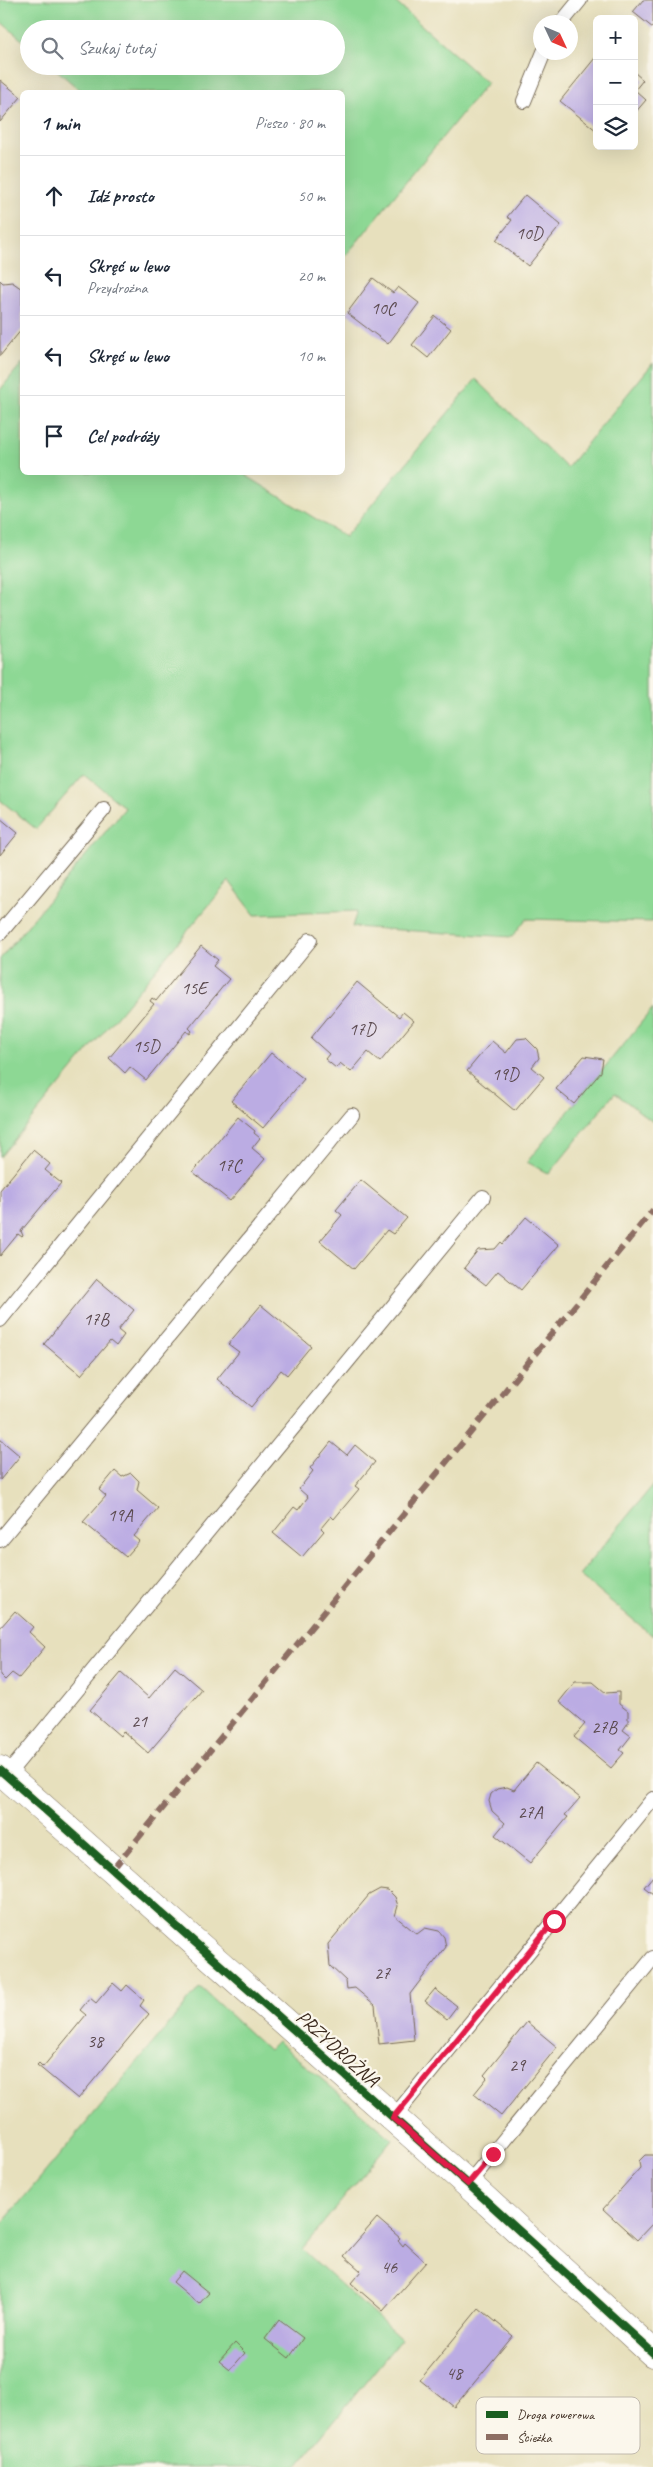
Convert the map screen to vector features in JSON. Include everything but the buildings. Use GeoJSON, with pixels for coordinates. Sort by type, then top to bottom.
{"type":"FeatureCollection","features":[{"type":"Feature","properties":{"kind":"street","name":"PRZYDROŻNA"},"geometry":{"type":"LineString","coordinates":[[3,1772],[468,2184],[653,2353]]}},
{"type":"Feature","properties":{"kind":"lane"},"geometry":{"type":"LineString","coordinates":[[568,15],[580,0]]}},
{"type":"Feature","properties":{"kind":"lane"},"geometry":{"type":"LineString","coordinates":[[524,101],[541,60]]}},
{"type":"Feature","properties":{"kind":"lane"},"geometry":{"type":"LineString","coordinates":[[0,933],[104,808]]}},
{"type":"Feature","properties":{"kind":"lane"},"geometry":{"type":"LineString","coordinates":[[0,1320],[310,940]]}},
{"type":"Feature","properties":{"kind":"lane"},"geometry":{"type":"LineString","coordinates":[[0,1540],[352,1115]]}},
{"type":"Feature","properties":{"kind":"lane"},"geometry":{"type":"LineString","coordinates":[[3,1772],[483,1198]]}},
{"type":"Feature","properties":{"kind":"lane"},"geometry":{"type":"LineString","coordinates":[[393,2118],[653,1799]]}},
{"type":"Feature","properties":{"kind":"lane"},"geometry":{"type":"LineString","coordinates":[[468,2184],[653,1958]]}},
{"type":"Feature","properties":{"kind":"green space"},"geometry":{"type":"Polygon","coordinates":[[[0,0],[393,0],[487,83],[345,257],[345,90],[80,90],[62,75],[345,75],[345,20],[20,20],[20,38],[0,21],[0,0]]]}},
{"type":"Feature","properties":{"kind":"green space"},"geometry":{"type":"Polygon","coordinates":[[[653,363],[653,922],[526,919],[512,937],[352,927],[357,911],[255,915],[229,881],[0,1157],[0,959],[125,808],[84,774],[36,829],[0,800],[0,390],[20,365],[20,475],[245,475],[345,537],[476,379],[567,468],[653,363]]]}},
{"type":"Feature","properties":{"kind":"green space"},"geometry":{"type":"Polygon","coordinates":[[[653,1008],[653,1122],[615,1093],[549,1174],[527,1162],[653,1008]]]}},
{"type":"Feature","properties":{"kind":"green space"},"geometry":{"type":"Polygon","coordinates":[[[653,1485],[653,1636],[579,1575],[653,1485]]]}},
{"type":"Feature","properties":{"kind":"green space"},"geometry":{"type":"Polygon","coordinates":[[[200,1987],[268,2050],[277,2041],[392,2139],[302,2249],[401,2339],[296,2467],[0,2467],[0,2226],[200,1987]]]}},
{"type":"Feature","properties":{"kind":"marked path"},"geometry":{"type":"LineString","coordinates":[[113,1869],[653,1210]]}},
{"type":"Feature","properties":{"kind":"cycle path"},"geometry":{"type":"LineString","coordinates":[[0,1770],[468,2184],[653,2353]]}},
{"type":"Feature","properties":{"kind":"route"},"geometry":{"type":"LineString","coordinates":[[493,2154],[468,2184],[393,2118],[554,1921]]}}]}
